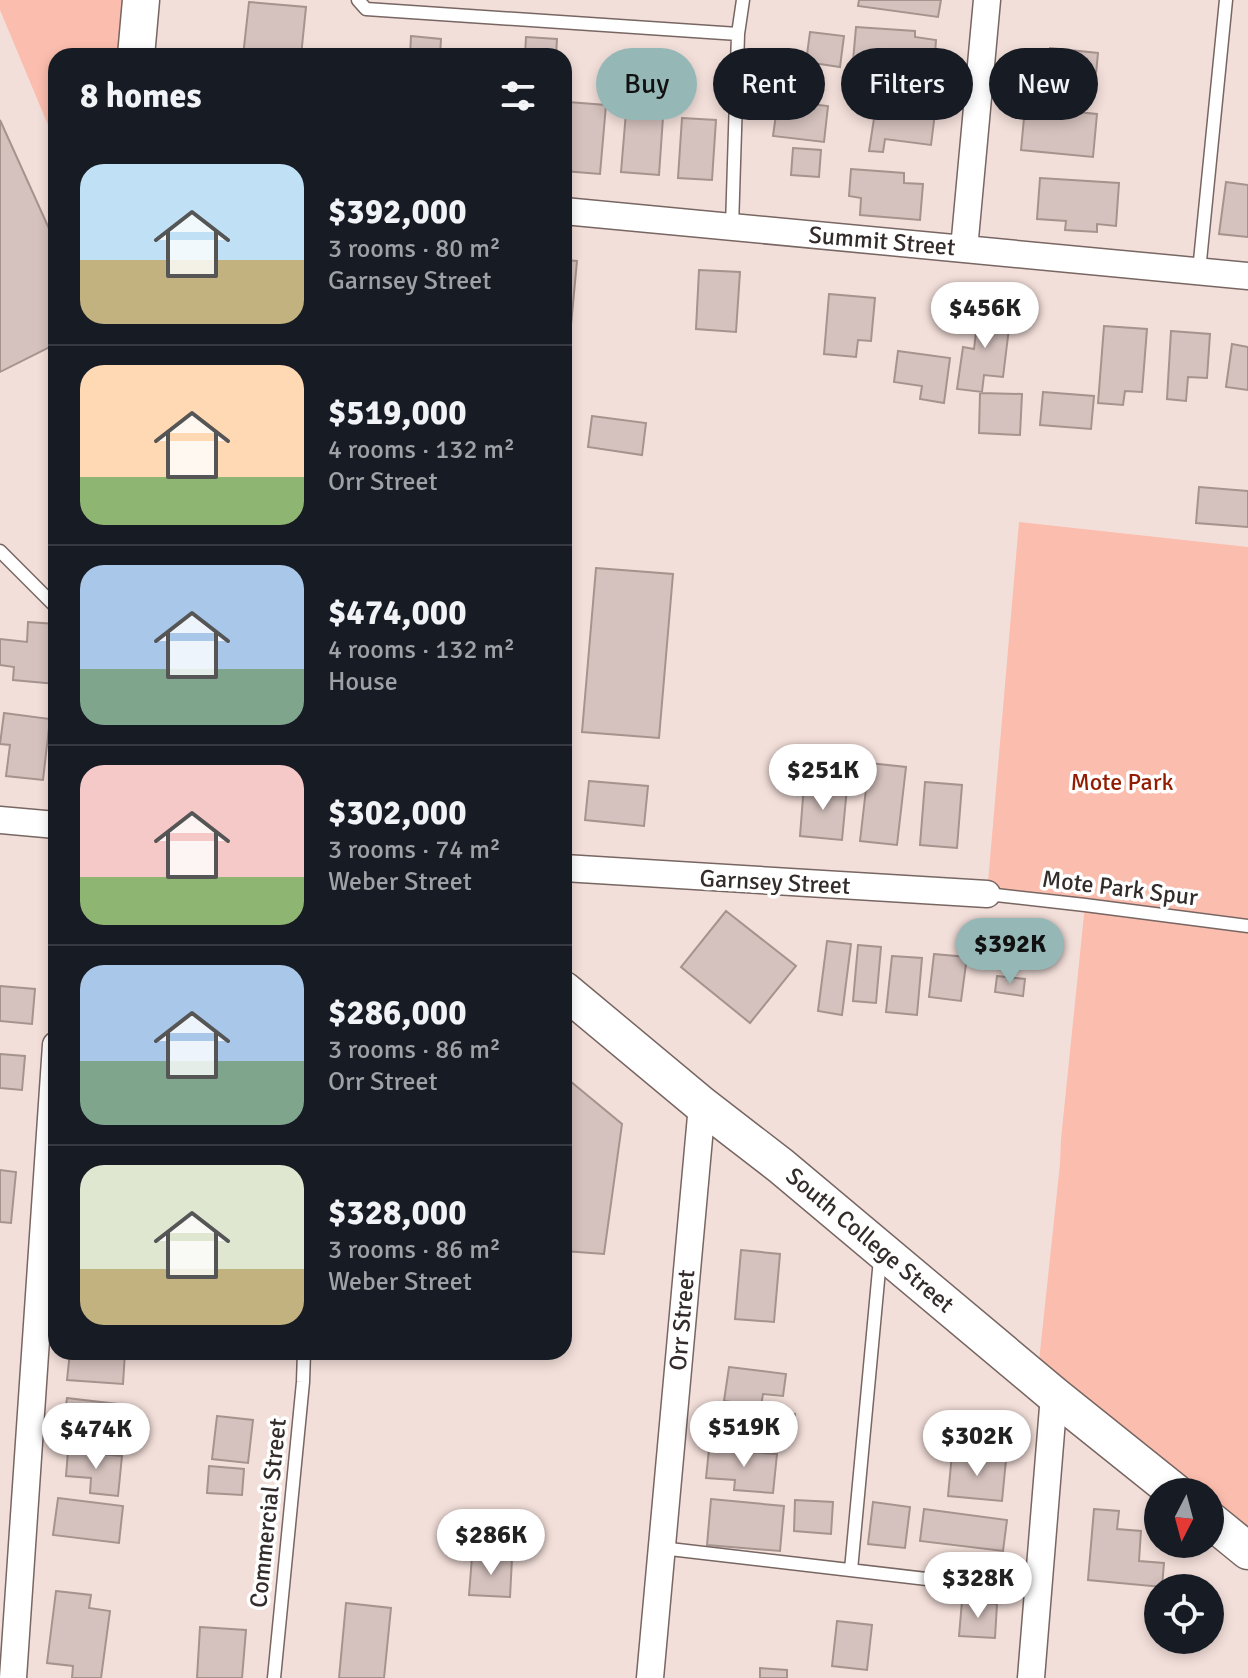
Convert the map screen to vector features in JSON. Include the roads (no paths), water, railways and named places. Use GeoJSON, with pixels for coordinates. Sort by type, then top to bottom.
{"type":"FeatureCollection","features":[{"type":"Feature","properties":{"kind":"street"},"geometry":{"type":"LineString","coordinates":[[137,48],[141,0]]}},
{"type":"Feature","properties":{"kind":"street"},"geometry":{"type":"LineString","coordinates":[[964,249],[987,0]]}},
{"type":"Feature","properties":{"kind":"street","name":"Summit Street"},"geometry":{"type":"LineString","coordinates":[[572,212],[1248,276]]}},
{"type":"Feature","properties":{"kind":"street"},"geometry":{"type":"LineString","coordinates":[[0,820],[48,824]]}},
{"type":"Feature","properties":{"kind":"street","name":"Garnsey Street"},"geometry":{"type":"LineString","coordinates":[[572,868],[987,894]]}},
{"type":"Feature","properties":{"kind":"street","name":"South College Street"},"geometry":{"type":"LineString","coordinates":[[572,997],[1158,1478]]}},
{"type":"Feature","properties":{"kind":"street","name":"Orr Street"},"geometry":{"type":"LineString","coordinates":[[650,1678],[702,1105]]}},
{"type":"Feature","properties":{"kind":"street"},"geometry":{"type":"LineString","coordinates":[[13,1678],[48,1163]]}},
{"type":"Feature","properties":{"kind":"street"},"geometry":{"type":"LineString","coordinates":[[1031,1678],[1054,1395]]}},
{"type":"Feature","properties":{"kind":"street"},"geometry":{"type":"LineString","coordinates":[[1224,1531],[1248,1551]]}},
{"type":"Feature","properties":{"kind":"lane"},"geometry":{"type":"LineString","coordinates":[[358,0],[366,9],[738,34]]}},
{"type":"Feature","properties":{"kind":"lane"},"geometry":{"type":"LineString","coordinates":[[732,227],[738,34],[743,0]]}},
{"type":"Feature","properties":{"kind":"lane"},"geometry":{"type":"LineString","coordinates":[[1199,272],[1226,0]]}},
{"type":"Feature","properties":{"kind":"lane"},"geometry":{"type":"LineString","coordinates":[[0,551],[48,599]]}},
{"type":"Feature","properties":{"kind":"lane","name":"Mote Park Spur"},"geometry":{"type":"LineString","coordinates":[[987,894],[1248,926]]}},
{"type":"Feature","properties":{"kind":"lane"},"geometry":{"type":"LineString","coordinates":[[851,1570],[881,1248]]}},
{"type":"Feature","properties":{"kind":"lane","name":"Commercial Street"},"geometry":{"type":"LineString","coordinates":[[274,1678],[304,1360]]}},
{"type":"Feature","properties":{"kind":"lane"},"geometry":{"type":"LineString","coordinates":[[661,1548],[1038,1592]]}},
{"type":"Feature","properties":{"kind":"park label","name":"Mote Park"},"geometry":{"type":"Point","coordinates":[1122,782]}}]}
